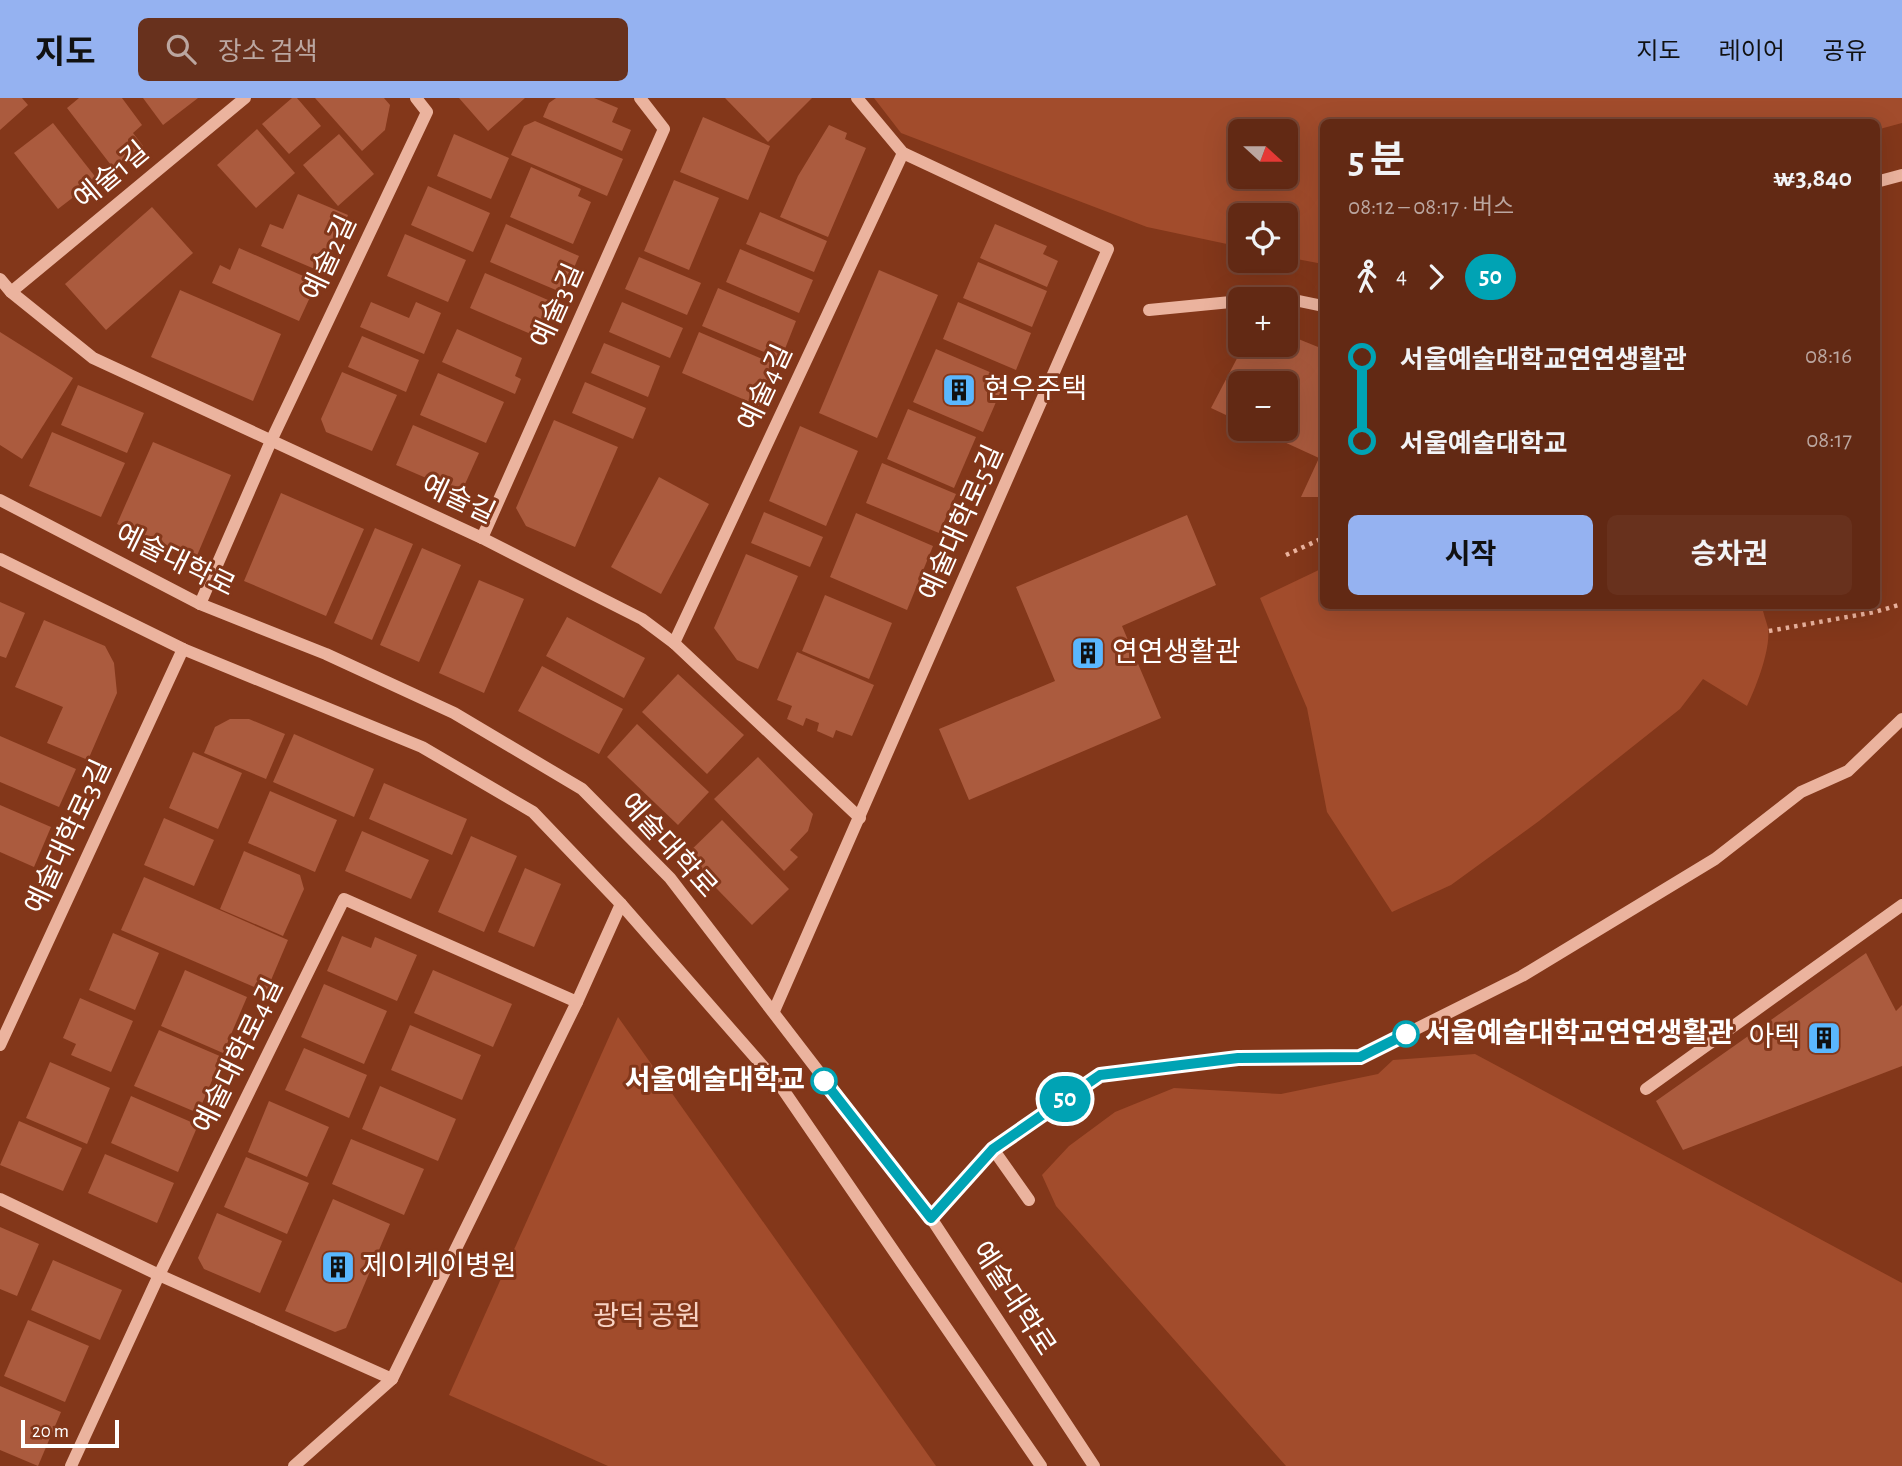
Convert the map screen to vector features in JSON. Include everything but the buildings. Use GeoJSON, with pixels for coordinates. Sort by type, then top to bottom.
{"type":"FeatureCollection","features":[{"type":"Feature","properties":{"kind":"street","name":"예술1길"},"geometry":{"type":"LineString","coordinates":[[12,292],[245,98]]}},
{"type":"Feature","properties":{"kind":"street","name":"예술2길"},"geometry":{"type":"LineString","coordinates":[[271,441],[426,112],[416,98]]}},
{"type":"Feature","properties":{"kind":"street","name":"예술3길"},"geometry":{"type":"LineString","coordinates":[[482,538],[664,129],[640,98]]}},
{"type":"Feature","properties":{"kind":"street","name":"예술대학로5길"},"geometry":{"type":"LineString","coordinates":[[774,1011],[1108,249],[903,153],[857,98]]}},
{"type":"Feature","properties":{"kind":"street","name":"예술4길"},"geometry":{"type":"LineString","coordinates":[[674,643],[903,153]]}},
{"type":"Feature","properties":{"kind":"street"},"geometry":{"type":"LineString","coordinates":[[1880,181],[1902,175]]}},
{"type":"Feature","properties":{"kind":"street","name":"예술길"},"geometry":{"type":"LineString","coordinates":[[0,279],[12,292],[93,358],[482,538],[642,619],[674,643],[860,818]]}},
{"type":"Feature","properties":{"kind":"street"},"geometry":{"type":"LineString","coordinates":[[1149,310],[1228,301]]}},
{"type":"Feature","properties":{"kind":"street"},"geometry":{"type":"LineString","coordinates":[[1298,301],[1320,305]]}},
{"type":"Feature","properties":{"kind":"street"},"geometry":{"type":"LineString","coordinates":[[201,604],[271,441]]}},
{"type":"Feature","properties":{"kind":"street","name":"예술대학로"},"geometry":{"type":"LineString","coordinates":[[0,499],[201,604],[326,654],[454,713],[582,789],[670,878],[931,1218],[1094,1466]]}},
{"type":"Feature","properties":{"kind":"street"},"geometry":{"type":"LineString","coordinates":[[0,559],[183,649],[422,747],[533,812],[621,904],[782,1088],[1041,1466]]}},
{"type":"Feature","properties":{"kind":"street","name":"예술대학로3길"},"geometry":{"type":"LineString","coordinates":[[0,1045],[183,649]]}},
{"type":"Feature","properties":{"kind":"street"},"geometry":{"type":"LineString","coordinates":[[931,1218],[993,1149],[1100,1075],[1238,1058],[1360,1057],[1522,976],[1715,859],[1801,792],[1848,771],[1902,719]]}},
{"type":"Feature","properties":{"kind":"street","name":"예술대학로4길"},"geometry":{"type":"LineString","coordinates":[[71,1466],[159,1275],[344,899],[577,1002]]}},
{"type":"Feature","properties":{"kind":"street"},"geometry":{"type":"LineString","coordinates":[[294,1466],[391,1379],[577,1002],[621,904]]}},
{"type":"Feature","properties":{"kind":"street"},"geometry":{"type":"LineString","coordinates":[[1646,1089],[1902,905]]}},
{"type":"Feature","properties":{"kind":"street"},"geometry":{"type":"LineString","coordinates":[[993,1149],[1029,1200]]}},
{"type":"Feature","properties":{"kind":"street"},"geometry":{"type":"LineString","coordinates":[[0,1199],[159,1275],[391,1379]]}},
{"type":"Feature","properties":{"kind":"path"},"geometry":{"type":"LineString","coordinates":[[1286,555],[1320,539]]}},
{"type":"Feature","properties":{"kind":"path"},"geometry":{"type":"LineString","coordinates":[[1769,631],[1875,612],[1902,604]]}},
{"type":"Feature","properties":{"kind":"green space"},"geometry":{"type":"Polygon","coordinates":[[[874,98],[1902,98],[1902,123],[1880,129],[1880,119],[1320,119],[1320,263],[1298,259],[1298,203],[1228,203],[1228,244],[1147,227],[901,133],[874,98]]]}},
{"type":"Feature","properties":{"kind":"green space"},"geometry":{"type":"Polygon","coordinates":[[[1320,569],[1320,609],[1763,609],[1768,637],[1765,657],[1747,706],[1703,679],[1680,709],[1539,821],[1451,885],[1392,912],[1327,812],[1307,708],[1260,598],[1320,569]]]}},
{"type":"Feature","properties":{"kind":"green space","name":"광덕 공원"},"geometry":{"type":"Polygon","coordinates":[[[618,1017],[936,1466],[608,1466],[449,1395],[618,1017]]]}},
{"type":"Feature","properties":{"kind":"green space"},"geometry":{"type":"Polygon","coordinates":[[[1475,1054],[1902,1283],[1902,1466],[1286,1466],[1056,1206],[1042,1175],[1069,1146],[1115,1112],[1174,1088],[1281,1094],[1378,1074],[1393,1060],[1475,1054]]]}},
{"type":"Feature","properties":{"kind":"bus line","name":"50"},"geometry":{"type":"LineString","coordinates":[[824,1081],[931,1218],[993,1149],[1100,1075],[1238,1058],[1360,1057],[1406,1034]]}},
{"type":"Feature","properties":{"kind":"place","name":"현우주택"},"geometry":{"type":"Point","coordinates":[959,390]}},
{"type":"Feature","properties":{"kind":"place","name":"연연생활관"},"geometry":{"type":"Point","coordinates":[1088,653]}},
{"type":"Feature","properties":{"kind":"place","name":"서울예술대학교연연생활관"},"geometry":{"type":"Point","coordinates":[1406,1034]}},
{"type":"Feature","properties":{"kind":"place","name":"아텍"},"geometry":{"type":"Point","coordinates":[1824,1038]}},
{"type":"Feature","properties":{"kind":"place","name":"서울예술대학교"},"geometry":{"type":"Point","coordinates":[824,1081]}},
{"type":"Feature","properties":{"kind":"place","name":"제이케이병원"},"geometry":{"type":"Point","coordinates":[338,1267]}}]}
